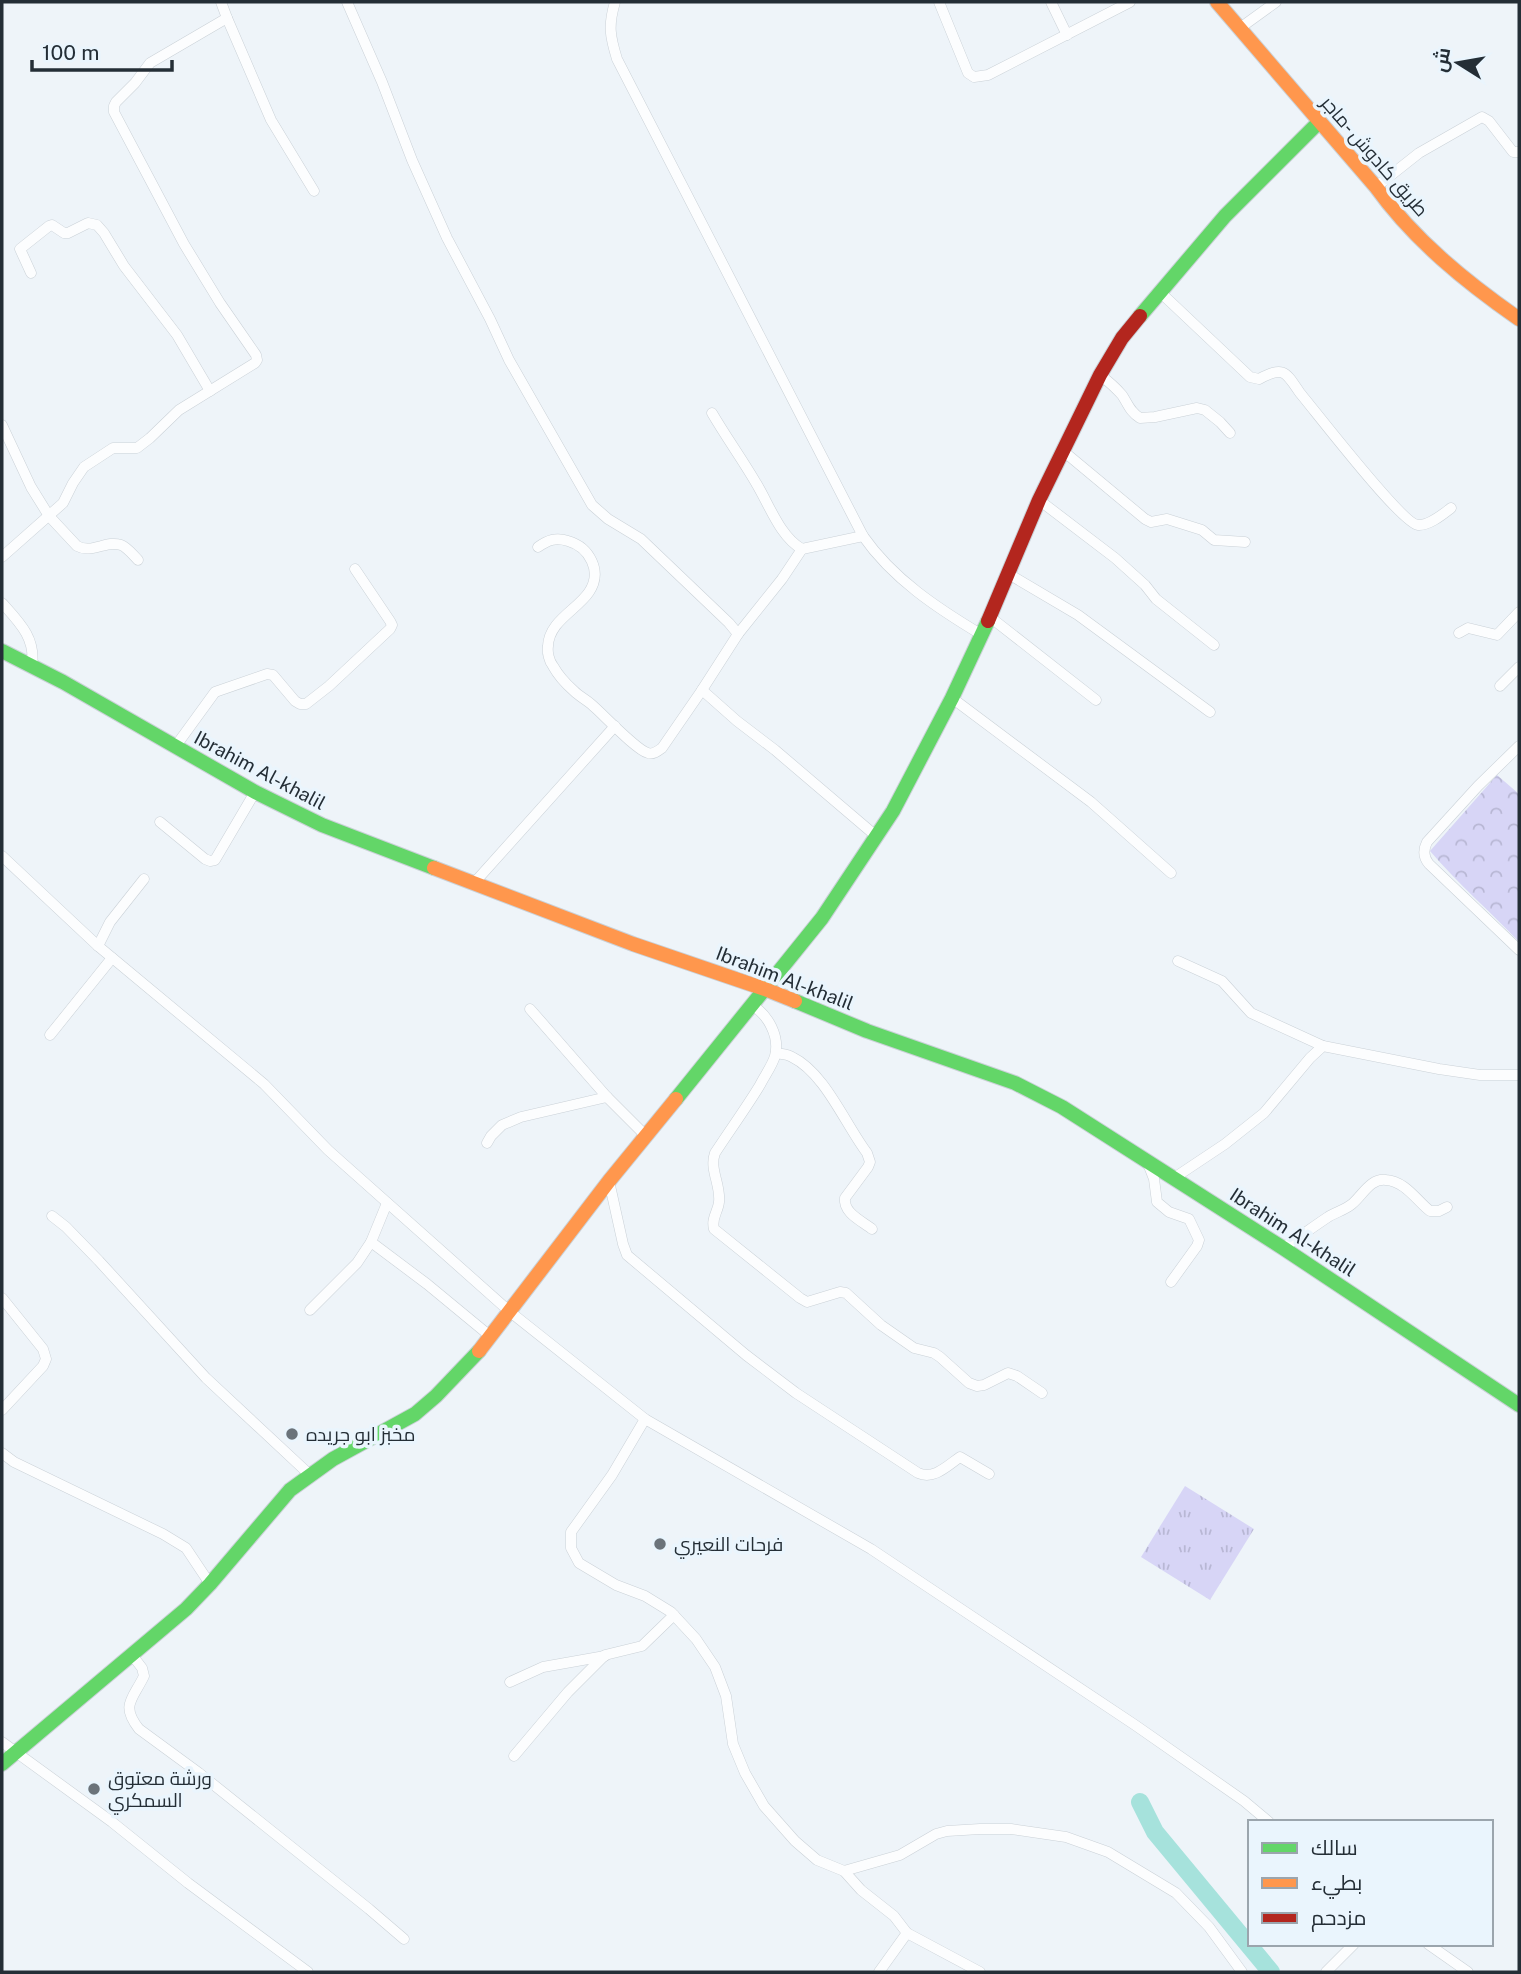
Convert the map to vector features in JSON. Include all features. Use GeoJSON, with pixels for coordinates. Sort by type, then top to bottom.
{"type":"FeatureCollection","features":[{"type":"Feature","properties":{"kind":"main road","name":"طريق كادوش -ماجر"},"geometry":{"type":"LineString","coordinates":[[1217,2],[1388,204],[1435,253],[1479,291],[1519,319]]}},
{"type":"Feature","properties":{"kind":"main road"},"geometry":{"type":"LineString","coordinates":[[2,1764],[186,1609],[290,1490],[310,1475],[415,1414],[476,1355],[609,1181],[822,918],[893,811],[982,635],[1062,450],[1122,338],[1225,216],[1319,122]]}},
{"type":"Feature","properties":{"kind":"main road","name":"Ibrahim Al-khalil"},"geometry":{"type":"LineString","coordinates":[[2,651],[255,792],[322,825],[633,944],[765,989],[867,1031],[1015,1083],[1062,1107],[1147,1160],[1519,1405]]}},
{"type":"Feature","properties":{"kind":"street"},"geometry":{"type":"LineString","coordinates":[[221,2],[271,120],[314,191]]}},
{"type":"Feature","properties":{"kind":"street"},"geometry":{"type":"LineString","coordinates":[[347,2],[447,238],[509,360],[592,505],[608,519],[641,539],[729,622],[738,634]]}},
{"type":"Feature","properties":{"kind":"street"},"geometry":{"type":"LineString","coordinates":[[615,2],[609,27],[617,59],[863,536],[875,554],[902,581],[982,635]]}},
{"type":"Feature","properties":{"kind":"street"},"geometry":{"type":"LineString","coordinates":[[939,2],[968,73],[974,77],[988,75],[1130,2]]}},
{"type":"Feature","properties":{"kind":"street"},"geometry":{"type":"LineString","coordinates":[[1051,2],[1067,35]]}},
{"type":"Feature","properties":{"kind":"street"},"geometry":{"type":"LineString","coordinates":[[1240,28],[1276,2]]}},
{"type":"Feature","properties":{"kind":"street"},"geometry":{"type":"LineString","coordinates":[[2,557],[63,503],[84,467],[113,448],[137,448],[178,410],[255,363],[256,355],[184,244],[114,112],[114,106],[150,62],[227,19]]}},
{"type":"Feature","properties":{"kind":"street"},"geometry":{"type":"LineString","coordinates":[[1376,187],[1419,153],[1482,117],[1489,121],[1513,152],[1519,152]]}},
{"type":"Feature","properties":{"kind":"street"},"geometry":{"type":"LineString","coordinates":[[31,273],[20,249],[49,226],[68,233],[88,223],[97,225],[177,335],[211,391]]}},
{"type":"Feature","properties":{"kind":"street"},"geometry":{"type":"LineString","coordinates":[[1160,292],[1250,377],[1259,379],[1276,371],[1289,376],[1386,497],[1410,522],[1418,525],[1428,523],[1451,508]]}},
{"type":"Feature","properties":{"kind":"street"},"geometry":{"type":"LineString","coordinates":[[1100,375],[1113,385],[1140,418],[1197,408],[1205,410],[1230,433]]}},
{"type":"Feature","properties":{"kind":"street"},"geometry":{"type":"LineString","coordinates":[[712,413],[758,485],[783,531],[796,546],[802,549],[863,536]]}},
{"type":"Feature","properties":{"kind":"street"},"geometry":{"type":"LineString","coordinates":[[2,425],[48,516],[77,547],[83,549],[122,545],[138,559]]}},
{"type":"Feature","properties":{"kind":"street"},"geometry":{"type":"LineString","coordinates":[[1062,450],[1145,519],[1151,522],[1167,519],[1202,530],[1214,540],[1245,542]]}},
{"type":"Feature","properties":{"kind":"street"},"geometry":{"type":"LineString","coordinates":[[1039,500],[1115,558],[1146,585],[1156,599],[1214,645]]}},
{"type":"Feature","properties":{"kind":"street"},"geometry":{"type":"LineString","coordinates":[[538,547],[549,539],[565,540],[585,549],[592,559],[594,579],[589,592],[550,634],[547,647],[550,662],[574,691],[648,753],[656,753],[662,748],[738,634],[802,549]]}},
{"type":"Feature","properties":{"kind":"street"},"geometry":{"type":"LineString","coordinates":[[175,747],[211,695],[221,688],[267,674],[273,675],[295,701],[306,704],[381,638],[392,625],[355,569]]}},
{"type":"Feature","properties":{"kind":"street"},"geometry":{"type":"LineString","coordinates":[[1007,573],[1078,615],[1210,712]]}},
{"type":"Feature","properties":{"kind":"street"},"geometry":{"type":"LineString","coordinates":[[2,603],[29,638],[34,651],[32,666]]}},
{"type":"Feature","properties":{"kind":"street"},"geometry":{"type":"LineString","coordinates":[[1459,633],[1468,628],[1497,635],[1519,612]]}},
{"type":"Feature","properties":{"kind":"street"},"geometry":{"type":"LineString","coordinates":[[990,617],[1096,700]]}},
{"type":"Feature","properties":{"kind":"street"},"geometry":{"type":"LineString","coordinates":[[1500,686],[1519,667]]}},
{"type":"Feature","properties":{"kind":"street"},"geometry":{"type":"LineString","coordinates":[[702,690],[876,836]]}},
{"type":"Feature","properties":{"kind":"street"},"geometry":{"type":"LineString","coordinates":[[952,698],[1091,802],[1171,873]]}},
{"type":"Feature","properties":{"kind":"street"},"geometry":{"type":"LineString","coordinates":[[475,883],[615,726]]}},
{"type":"Feature","properties":{"kind":"street"},"geometry":{"type":"LineString","coordinates":[[1519,746],[1427,842],[1424,851],[1425,860],[1519,950]]}},
{"type":"Feature","properties":{"kind":"street"},"geometry":{"type":"LineString","coordinates":[[160,822],[205,859],[215,860],[255,792]]}},
{"type":"Feature","properties":{"kind":"street"},"geometry":{"type":"LineString","coordinates":[[2,856],[98,946],[264,1084],[328,1150],[509,1311],[645,1419],[871,1549],[1135,1724],[1267,1820]]}},
{"type":"Feature","properties":{"kind":"street"},"geometry":{"type":"LineString","coordinates":[[98,946],[110,922],[144,879]]}},
{"type":"Feature","properties":{"kind":"street"},"geometry":{"type":"LineString","coordinates":[[50,1035],[113,958]]}},
{"type":"Feature","properties":{"kind":"street"},"geometry":{"type":"LineString","coordinates":[[1178,961],[1222,981],[1251,1013],[1259,1018],[1323,1046],[1439,1069],[1480,1075],[1519,1075]]}},
{"type":"Feature","properties":{"kind":"street"},"geometry":{"type":"LineString","coordinates":[[752,1005],[762,1011],[774,1031],[776,1053],[712,1161],[719,1203],[712,1222],[714,1229],[807,1302],[839,1292],[846,1293],[881,1325],[914,1348],[934,1353],[969,1383],[984,1385],[1009,1373],[1042,1393]]}},
{"type":"Feature","properties":{"kind":"street"},"geometry":{"type":"LineString","coordinates":[[530,1009],[607,1097],[646,1136]]}},
{"type":"Feature","properties":{"kind":"street"},"geometry":{"type":"LineString","coordinates":[[1174,1178],[1225,1144],[1264,1113],[1323,1046]]}},
{"type":"Feature","properties":{"kind":"street"},"geometry":{"type":"LineString","coordinates":[[776,1053],[791,1055],[824,1084],[867,1153],[870,1162],[868,1167],[845,1198],[844,1204],[846,1209],[872,1230]]}},
{"type":"Feature","properties":{"kind":"street"},"geometry":{"type":"LineString","coordinates":[[487,1143],[502,1125],[522,1117],[607,1097]]}},
{"type":"Feature","properties":{"kind":"street"},"geometry":{"type":"LineString","coordinates":[[1147,1160],[1154,1179],[1157,1202],[1169,1212],[1189,1219],[1199,1240],[1171,1282]]}},
{"type":"Feature","properties":{"kind":"street"},"geometry":{"type":"LineString","coordinates":[[1283,1248],[1353,1204],[1377,1180],[1396,1182],[1430,1211],[1447,1207]]}},
{"type":"Feature","properties":{"kind":"street"},"geometry":{"type":"LineString","coordinates":[[609,1181],[622,1244],[627,1255],[746,1355],[796,1393],[918,1473],[934,1475],[960,1457],[989,1474]]}},
{"type":"Feature","properties":{"kind":"street"},"geometry":{"type":"LineString","coordinates":[[310,1310],[357,1263],[371,1242],[387,1203]]}},
{"type":"Feature","properties":{"kind":"street"},"geometry":{"type":"LineString","coordinates":[[52,1216],[99,1261],[206,1378],[310,1475]]}},
{"type":"Feature","properties":{"kind":"street"},"geometry":{"type":"LineString","coordinates":[[371,1242],[490,1336]]}},
{"type":"Feature","properties":{"kind":"street"},"geometry":{"type":"LineString","coordinates":[[2,1298],[43,1349],[46,1359],[43,1366],[2,1410]]}},
{"type":"Feature","properties":{"kind":"street"},"geometry":{"type":"LineString","coordinates":[[645,1419],[611,1475],[571,1532],[570,1548],[579,1563],[615,1585],[645,1596],[674,1615],[696,1639],[715,1667],[726,1696],[733,1744],[745,1773],[764,1806],[795,1841],[817,1860],[844,1871],[861,1890],[894,1916],[907,1934],[980,1972]]}},
{"type":"Feature","properties":{"kind":"street"},"geometry":{"type":"LineString","coordinates":[[2,1453],[14,1462],[163,1534],[186,1548],[210,1584]]}},
{"type":"Feature","properties":{"kind":"street"},"geometry":{"type":"LineString","coordinates":[[2,1462],[14,1462]]}},
{"type":"Feature","properties":{"kind":"street"},"geometry":{"type":"LineString","coordinates":[[510,1682],[543,1667],[605,1656],[642,1646],[674,1615]]}},
{"type":"Feature","properties":{"kind":"street"},"geometry":{"type":"LineString","coordinates":[[132,1655],[142,1668],[144,1676],[129,1705],[131,1719],[139,1729],[199,1773],[404,1939]]}},
{"type":"Feature","properties":{"kind":"street"},"geometry":{"type":"LineString","coordinates":[[514,1756],[568,1692],[605,1656]]}},
{"type":"Feature","properties":{"kind":"street"},"geometry":{"type":"LineString","coordinates":[[2,1742],[112,1822],[188,1883],[308,1972]]}},
{"type":"Feature","properties":{"kind":"street"},"geometry":{"type":"LineString","coordinates":[[844,1871],[900,1855],[936,1834],[947,1832],[1011,1829],[1066,1837],[1108,1852],[1176,1893],[1209,1927],[1242,1972]]}},
{"type":"Feature","properties":{"kind":"street"},"geometry":{"type":"LineString","coordinates":[[879,1972],[907,1934]]}},
{"type":"Feature","properties":{"kind":"street"},"geometry":{"type":"LineString","coordinates":[[1326,1972],[1352,1946]]}},
{"type":"Feature","properties":{"kind":"street"},"geometry":{"type":"LineString","coordinates":[[1430,1946],[1468,1972]]}},
{"type":"Feature","properties":{"kind":"green space"},"geometry":{"type":"Polygon","coordinates":[[[1497,775],[1519,794],[1519,942],[1430,851],[1497,775]]]}},
{"type":"Feature","properties":{"kind":"green space"},"geometry":{"type":"Polygon","coordinates":[[[1185,1486],[1254,1529],[1210,1600],[1141,1557],[1185,1486]]]}},
{"type":"Feature","properties":{"kind":"waterway"},"geometry":{"type":"LineString","coordinates":[[1140,1802],[1155,1832],[1248,1944]]}},
{"type":"Feature","properties":{"kind":"waterway"},"geometry":{"type":"LineString","coordinates":[[1249,1946],[1271,1972]]}},
{"type":"Feature","properties":{"kind":"traffic: fast"},"geometry":{"type":"LineString","coordinates":[[1140,316],[1225,216],[1319,122]]}},
{"type":"Feature","properties":{"kind":"traffic: fast"},"geometry":{"type":"LineString","coordinates":[[676,1099],[822,918],[893,811],[952,698],[988,621]]}},
{"type":"Feature","properties":{"kind":"traffic: fast"},"geometry":{"type":"LineString","coordinates":[[2,651],[63,682],[255,792],[322,825],[434,868]]}},
{"type":"Feature","properties":{"kind":"traffic: fast"},"geometry":{"type":"LineString","coordinates":[[795,1001],[867,1031],[1015,1083],[1062,1107],[1283,1248],[1519,1405]]}},
{"type":"Feature","properties":{"kind":"traffic: fast"},"geometry":{"type":"LineString","coordinates":[[2,1764],[186,1609],[290,1490],[333,1459],[415,1414],[479,1351]]}},
{"type":"Feature","properties":{"kind":"traffic: slow"},"geometry":{"type":"LineString","coordinates":[[1217,2],[1407,225],[1460,275],[1519,319]]}},
{"type":"Feature","properties":{"kind":"traffic: slow"},"geometry":{"type":"LineString","coordinates":[[434,868],[633,944],[795,1001]]}},
{"type":"Feature","properties":{"kind":"traffic: slow"},"geometry":{"type":"LineString","coordinates":[[479,1351],[609,1181],[676,1099]]}},
{"type":"Feature","properties":{"kind":"traffic: jam"},"geometry":{"type":"LineString","coordinates":[[988,621],[1039,500],[1100,375],[1122,338],[1140,316]]}},
{"type":"Feature","properties":{"kind":"place","name":"مخبز ابو جريده"},"geometry":{"type":"Point","coordinates":[292,1434]}},
{"type":"Feature","properties":{"kind":"place","name":"فرحات النعيري"},"geometry":{"type":"Point","coordinates":[660,1544]}},
{"type":"Feature","properties":{"kind":"place","name":"ورشة معتوق السمكري"},"geometry":{"type":"Point","coordinates":[94,1789]}}]}
